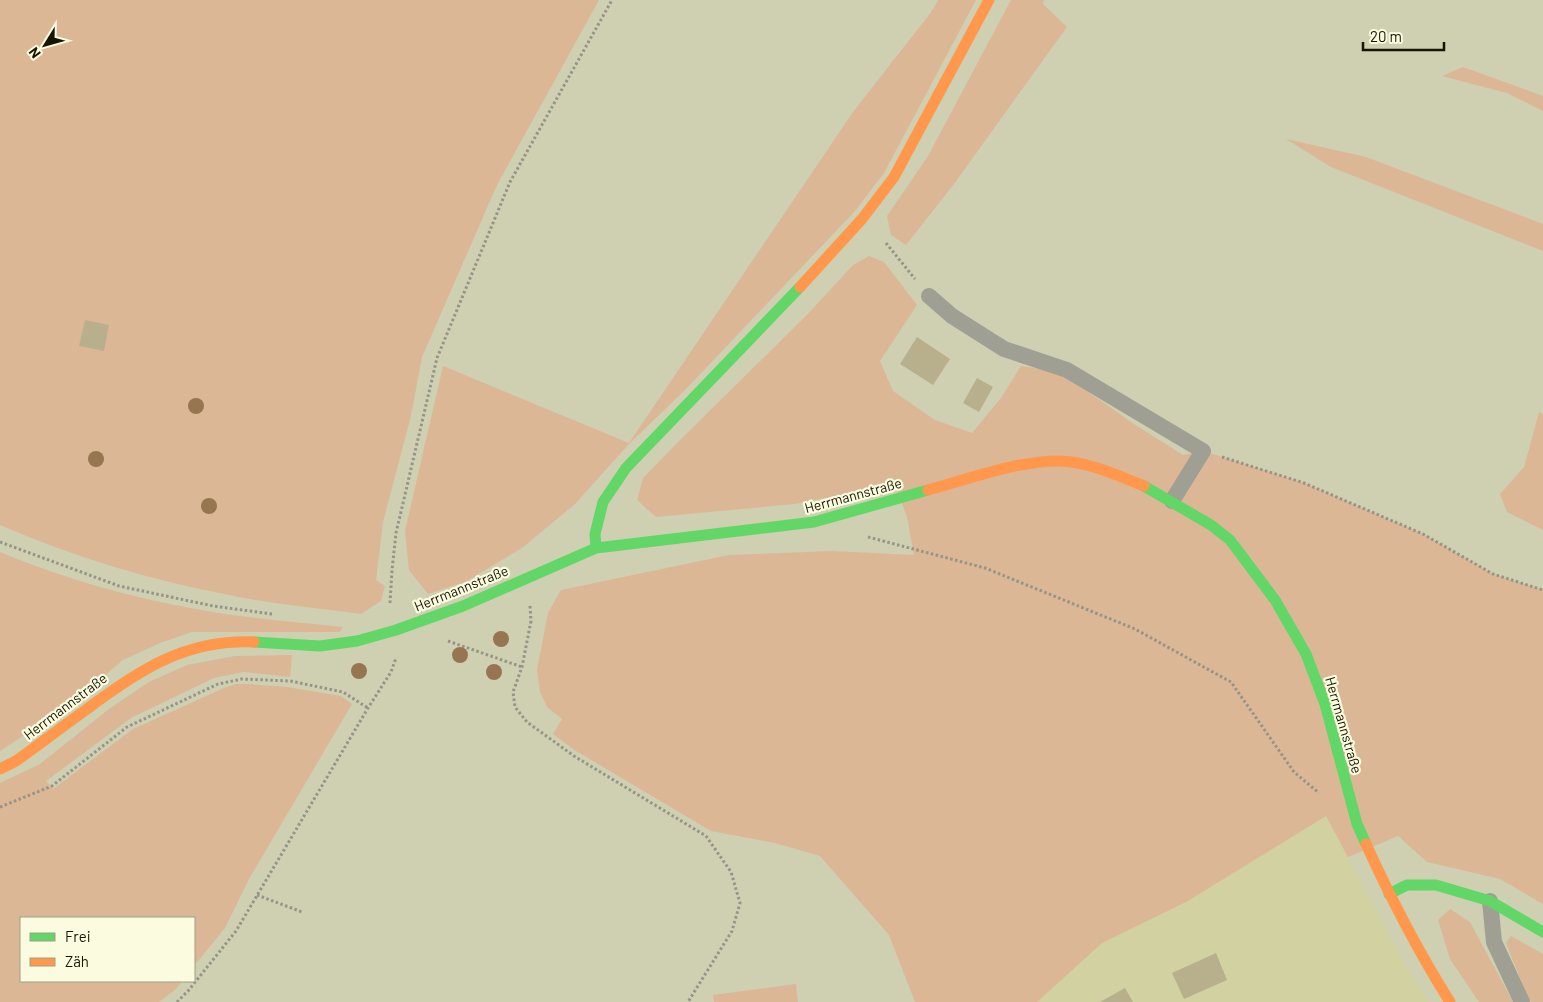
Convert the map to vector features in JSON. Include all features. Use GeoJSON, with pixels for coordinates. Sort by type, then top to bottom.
{"type":"FeatureCollection","features":[{"type":"Feature","properties":{"kind":"street"},"geometry":{"type":"LineString","coordinates":[[596,548],[596,534],[603,502],[626,468],[777,312],[862,219],[894,177],[989,0]]}},
{"type":"Feature","properties":{"kind":"street","name":"Herrmannstraße"},"geometry":{"type":"LineString","coordinates":[[0,769],[16,762],[126,680],[157,662],[186,650],[212,644],[248,642],[320,646],[357,641],[396,630],[463,606],[596,548],[814,522],[1023,464],[1061,461],[1103,469],[1147,487],[1211,525],[1230,540],[1275,600],[1302,646],[1325,704],[1357,824],[1389,894],[1430,970],[1450,1002]]}},
{"type":"Feature","properties":{"kind":"street"},"geometry":{"type":"LineString","coordinates":[[1389,894],[1407,885],[1436,886],[1490,901],[1543,932]]}},
{"type":"Feature","properties":{"kind":"lane"},"geometry":{"type":"LineString","coordinates":[[929,296],[952,316],[1004,349],[1067,370],[1203,451],[1172,501]]}},
{"type":"Feature","properties":{"kind":"lane"},"geometry":{"type":"LineString","coordinates":[[1490,901],[1494,942],[1522,1002]]}},
{"type":"Feature","properties":{"kind":"path"},"geometry":{"type":"LineString","coordinates":[[177,1002],[236,931],[391,672],[400,649],[390,604],[396,533],[437,358],[510,182],[612,0]]}},
{"type":"Feature","properties":{"kind":"path"},"geometry":{"type":"LineString","coordinates":[[886,243],[929,296]]}},
{"type":"Feature","properties":{"kind":"path"},"geometry":{"type":"LineString","coordinates":[[1203,451],[1304,483],[1422,534],[1493,574],[1543,590]]}},
{"type":"Feature","properties":{"kind":"path"},"geometry":{"type":"LineString","coordinates":[[860,535],[985,568],[1135,629],[1231,682],[1294,772],[1322,795]]}},
{"type":"Feature","properties":{"kind":"path"},"geometry":{"type":"LineString","coordinates":[[0,542],[120,586],[213,606],[280,615]]}},
{"type":"Feature","properties":{"kind":"path"},"geometry":{"type":"LineString","coordinates":[[527,577],[531,622],[522,667],[513,692],[515,707],[527,722],[574,756],[706,836],[730,872],[740,903],[732,931],[688,1002]]}},
{"type":"Feature","properties":{"kind":"path"},"geometry":{"type":"LineString","coordinates":[[447,641],[522,667]]}},
{"type":"Feature","properties":{"kind":"path"},"geometry":{"type":"LineString","coordinates":[[0,807],[52,786],[127,727],[218,684],[242,679],[290,681],[343,692],[368,708]]}},
{"type":"Feature","properties":{"kind":"path"},"geometry":{"type":"LineString","coordinates":[[257,895],[302,912]]}},
{"type":"Feature","properties":{"kind":"shaded area"},"geometry":{"type":"Polygon","coordinates":[[[0,0],[599,0],[497,185],[422,357],[411,416],[383,522],[376,580],[385,586],[381,601],[361,614],[245,598],[142,575],[84,557],[0,525],[0,0]]]}},
{"type":"Feature","properties":{"kind":"shaded area"},"geometry":{"type":"Polygon","coordinates":[[[938,0],[976,0],[884,173],[855,211],[685,390],[629,444],[575,504],[522,548],[465,582],[428,594],[409,570],[405,531],[443,366],[629,443],[853,112],[932,11],[938,0]]]}},
{"type":"Feature","properties":{"kind":"shaded area"},"geometry":{"type":"Polygon","coordinates":[[[1011,0],[1044,0],[1043,4],[1067,27],[954,184],[906,245],[891,235],[887,216],[928,156],[1011,0]]]}},
{"type":"Feature","properties":{"kind":"shaded area"},"geometry":{"type":"Polygon","coordinates":[[[1463,67],[1543,96],[1543,111],[1507,93],[1442,76],[1463,67]]]}},
{"type":"Feature","properties":{"kind":"shaded area"},"geometry":{"type":"Polygon","coordinates":[[[1286,139],[1366,157],[1543,224],[1543,251],[1331,167],[1286,139]]]}},
{"type":"Feature","properties":{"kind":"shaded area"},"geometry":{"type":"Polygon","coordinates":[[[869,256],[884,262],[917,305],[880,361],[893,391],[935,420],[972,433],[1001,398],[1021,366],[1060,372],[1134,424],[1183,455],[1203,451],[1304,483],[1423,534],[1493,574],[1543,590],[1543,904],[1500,879],[1427,862],[1398,836],[1348,857],[1326,816],[1186,902],[1102,943],[1037,1002],[915,1002],[889,935],[820,856],[775,843],[711,831],[576,751],[553,734],[562,719],[547,707],[540,692],[537,670],[548,613],[561,590],[729,555],[832,551],[914,555],[907,517],[895,484],[795,504],[656,517],[637,500],[643,478],[805,317],[853,265],[869,256]]]}},
{"type":"Feature","properties":{"kind":"shaded area"},"geometry":{"type":"Polygon","coordinates":[[[1539,412],[1543,414],[1543,530],[1507,512],[1500,494],[1524,467],[1539,412]]]}},
{"type":"Feature","properties":{"kind":"shaded area"},"geometry":{"type":"Polygon","coordinates":[[[0,552],[76,580],[154,601],[241,616],[343,627],[340,632],[192,632],[160,643],[123,660],[98,681],[98,687],[0,751],[0,552]]]}},
{"type":"Feature","properties":{"kind":"shaded area"},"geometry":{"type":"Polygon","coordinates":[[[292,655],[290,677],[244,672],[214,678],[131,718],[46,781],[53,789],[133,729],[236,684],[287,687],[341,696],[352,704],[249,879],[225,928],[195,965],[195,917],[20,917],[20,982],[181,982],[176,989],[159,1002],[0,1002],[0,783],[40,764],[109,709],[149,682],[187,665],[235,656],[292,655]]]}},
{"type":"Feature","properties":{"kind":"shaded area"},"geometry":{"type":"Polygon","coordinates":[[[1326,815],[1406,966],[1429,1002],[1037,1002],[1102,943],[1186,902],[1326,815]]]}},
{"type":"Feature","properties":{"kind":"shaded area"},"geometry":{"type":"Polygon","coordinates":[[[1450,909],[1470,922],[1513,1002],[1479,1002],[1450,959],[1438,920],[1450,909]]]}},
{"type":"Feature","properties":{"kind":"shaded area"},"geometry":{"type":"Polygon","coordinates":[[[1511,936],[1543,954],[1543,1002],[1531,1002],[1527,996],[1506,943],[1511,936]]]}},
{"type":"Feature","properties":{"kind":"shaded area"},"geometry":{"type":"Polygon","coordinates":[[[796,984],[798,1002],[714,1002],[713,995],[796,984]]]}},
{"type":"Feature","properties":{"kind":"building"},"geometry":{"type":"Polygon","coordinates":[[[85,320],[109,325],[104,351],[79,346],[85,320]]]}},
{"type":"Feature","properties":{"kind":"building"},"geometry":{"type":"Polygon","coordinates":[[[917,337],[950,359],[933,385],[900,364],[917,337]]]}},
{"type":"Feature","properties":{"kind":"building"},"geometry":{"type":"Polygon","coordinates":[[[977,378],[993,387],[979,412],[963,403],[977,378]]]}},
{"type":"Feature","properties":{"kind":"building"},"geometry":{"type":"Polygon","coordinates":[[[1216,953],[1227,980],[1184,999],[1172,973],[1216,953]]]}},
{"type":"Feature","properties":{"kind":"building"},"geometry":{"type":"Polygon","coordinates":[[[1125,988],[1133,1002],[1100,1002],[1125,988]]]}},
{"type":"Feature","properties":{"kind":"traffic: fast"},"geometry":{"type":"LineString","coordinates":[[596,548],[595,534],[603,502],[626,468],[800,287]]}},
{"type":"Feature","properties":{"kind":"traffic: fast"},"geometry":{"type":"LineString","coordinates":[[1144,486],[1211,525],[1230,540],[1275,600],[1306,654],[1325,704],[1357,824],[1366,844]]}},
{"type":"Feature","properties":{"kind":"traffic: fast"},"geometry":{"type":"LineString","coordinates":[[254,642],[320,646],[357,641],[396,630],[463,606],[596,548],[814,522],[928,490]]}},
{"type":"Feature","properties":{"kind":"traffic: fast"},"geometry":{"type":"LineString","coordinates":[[1389,894],[1407,885],[1436,885],[1490,901],[1543,932]]}},
{"type":"Feature","properties":{"kind":"traffic: slow"},"geometry":{"type":"LineString","coordinates":[[800,287],[862,219],[894,177],[989,0]]}},
{"type":"Feature","properties":{"kind":"traffic: slow"},"geometry":{"type":"LineString","coordinates":[[928,490],[1009,467],[1059,461],[1092,466],[1144,486]]}},
{"type":"Feature","properties":{"kind":"traffic: slow"},"geometry":{"type":"LineString","coordinates":[[0,769],[16,761],[106,695],[145,670],[185,652],[207,646],[229,642],[254,642]]}},
{"type":"Feature","properties":{"kind":"traffic: slow"},"geometry":{"type":"LineString","coordinates":[[1366,844],[1405,924],[1450,1002]]}}]}
